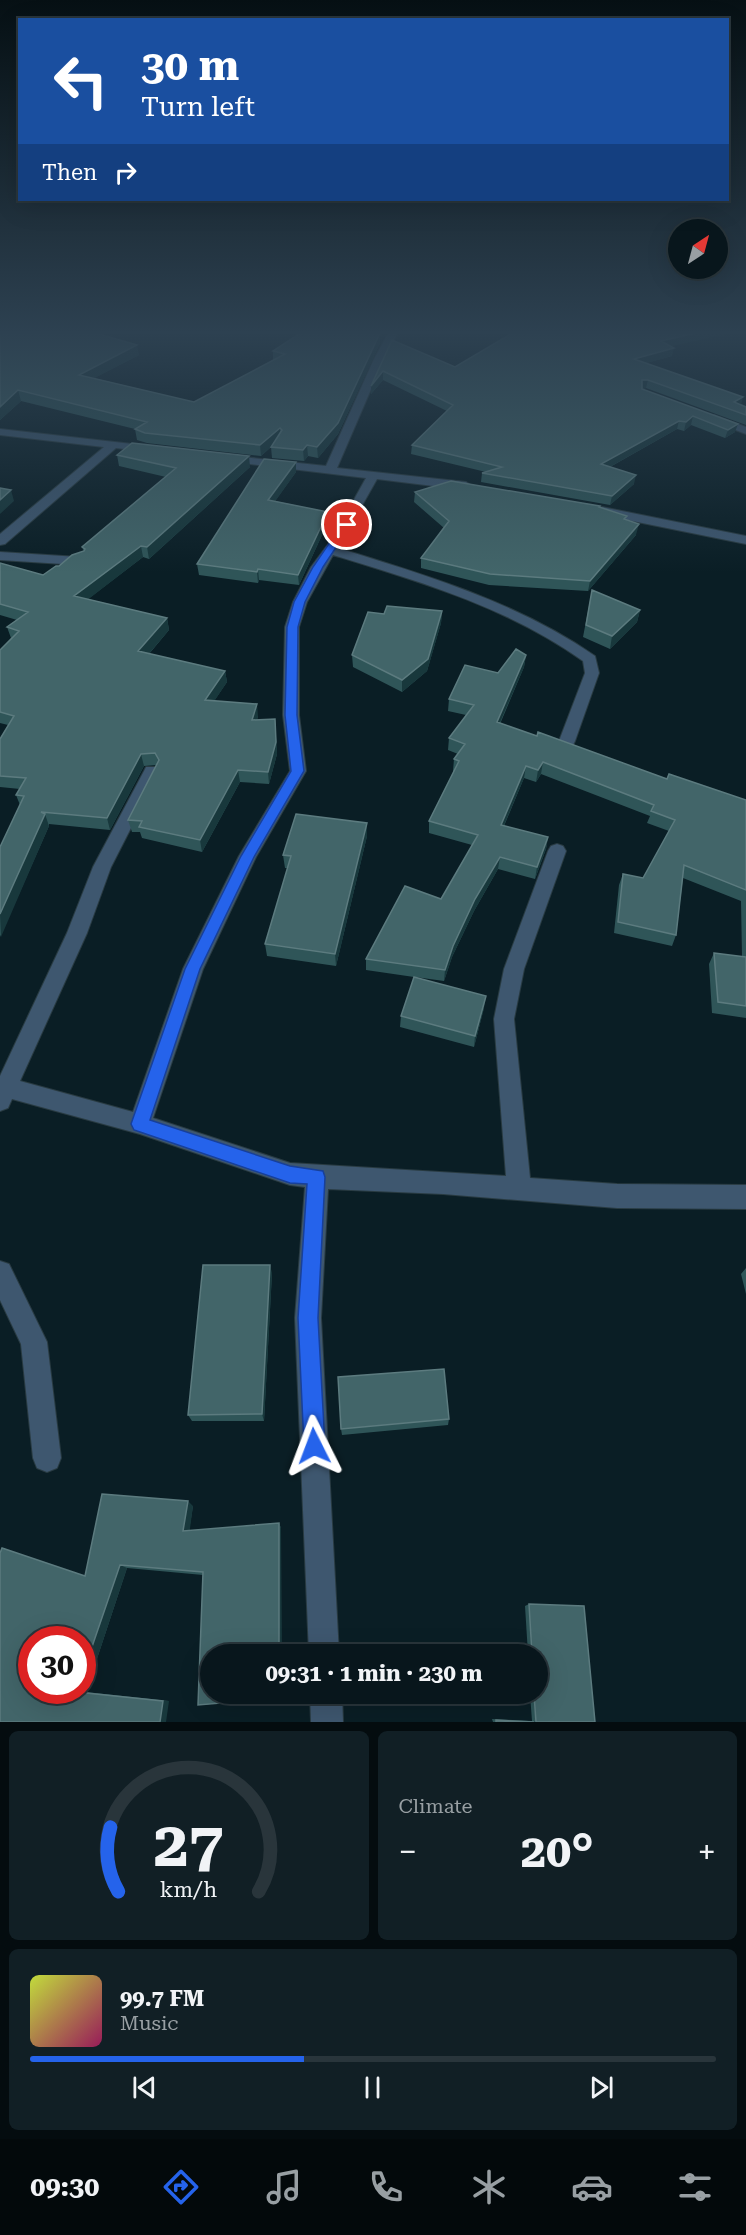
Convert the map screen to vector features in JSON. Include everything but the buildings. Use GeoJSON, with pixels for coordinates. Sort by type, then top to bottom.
{"type":"FeatureCollection","features":[{"type":"Feature","properties":{"kind":"street"},"geometry":{"type":"LineString","coordinates":[[330,470],[355,412]]}},
{"type":"Feature","properties":{"kind":"street"},"geometry":{"type":"LineString","coordinates":[[706,415],[746,430]]}},
{"type":"Feature","properties":{"kind":"street"},"geometry":{"type":"LineString","coordinates":[[0,432],[158,450]]}},
{"type":"Feature","properties":{"kind":"street"},"geometry":{"type":"LineString","coordinates":[[0,541],[112,445]]}},
{"type":"Feature","properties":{"kind":"street"},"geometry":{"type":"LineString","coordinates":[[216,457],[478,488]]}},
{"type":"Feature","properties":{"kind":"street"},"geometry":{"type":"LineString","coordinates":[[140,1124],[193,969],[248,856],[297,771],[291,715],[292,627],[300,602],[318,567],[364,496],[374,475]]}},
{"type":"Feature","properties":{"kind":"street"},"geometry":{"type":"LineString","coordinates":[[586,507],[746,540]]}},
{"type":"Feature","properties":{"kind":"street"},"geometry":{"type":"LineString","coordinates":[[330,550],[480,600],[525,620],[574,646],[590,659],[592,673],[567,741]]}},
{"type":"Feature","properties":{"kind":"street"},"geometry":{"type":"LineString","coordinates":[[0,556],[79,561]]}},
{"type":"Feature","properties":{"kind":"street"},"geometry":{"type":"LineString","coordinates":[[152,771],[102,867],[77,933],[2,1092],[140,1124],[290,1174],[617,1196],[746,1197]]}},
{"type":"Feature","properties":{"kind":"street"},"geometry":{"type":"LineString","coordinates":[[519,1188],[504,1019],[514,969],[557,851]]}},
{"type":"Feature","properties":{"kind":"street"},"geometry":{"type":"LineString","coordinates":[[317,1177],[308,1318],[324,1644]]}},
{"type":"Feature","properties":{"kind":"street"},"geometry":{"type":"LineString","coordinates":[[0,1273],[34,1342],[47,1458]]}},
{"type":"Feature","properties":{"kind":"street"},"geometry":{"type":"LineString","coordinates":[[326,1704],[327,1722]]}},
{"type":"Feature","properties":{"kind":"route"},"geometry":{"type":"LineString","coordinates":[[314,1446],[308,1318],[317,1177],[290,1174],[140,1124],[193,969],[248,856],[297,771],[291,715],[292,627],[300,602],[318,567],[347,525]]}}]}
